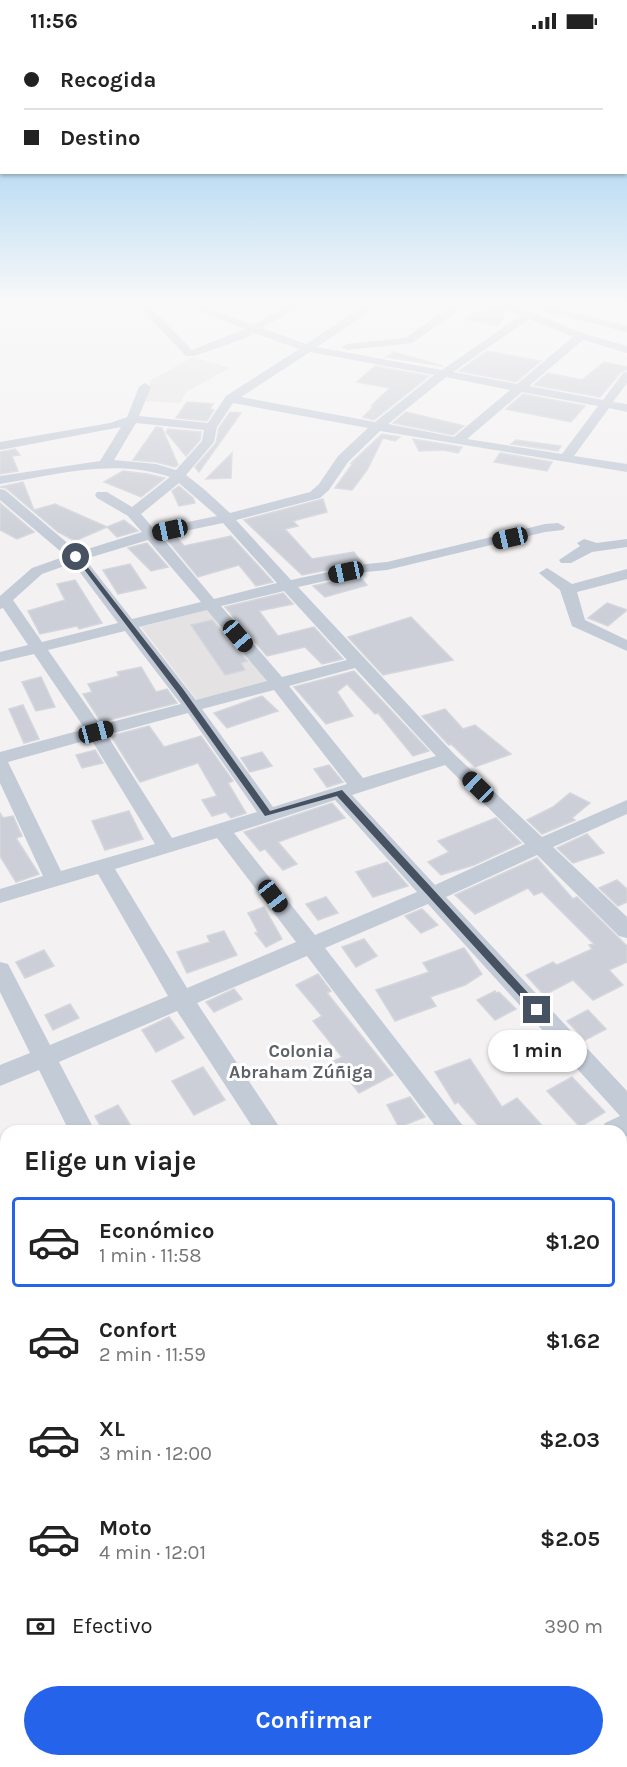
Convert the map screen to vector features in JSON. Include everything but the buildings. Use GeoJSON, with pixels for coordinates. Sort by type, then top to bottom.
{"type":"FeatureCollection","features":[{"type":"Feature","properties":{"kind":"street"},"geometry":{"type":"LineString","coordinates":[[133,513],[179,476],[208,442],[212,428],[230,399],[255,382]]}},
{"type":"Feature","properties":{"kind":"street"},"geometry":{"type":"LineString","coordinates":[[167,847],[96,732],[38,647],[3,602],[37,572],[76,557],[151,534],[228,518],[315,495],[324,487],[343,459],[378,426],[432,382]]}},
{"type":"Feature","properties":{"kind":"street"},"geometry":{"type":"LineString","coordinates":[[488,382],[627,408]]}},
{"type":"Feature","properties":{"kind":"street"},"geometry":{"type":"LineString","coordinates":[[457,441],[524,382]]}},
{"type":"Feature","properties":{"kind":"street"},"geometry":{"type":"LineString","coordinates":[[565,459],[621,382]]}},
{"type":"Feature","properties":{"kind":"street"},"geometry":{"type":"LineString","coordinates":[[106,462],[132,419],[145,387]]}},
{"type":"Feature","properties":{"kind":"street"},"geometry":{"type":"LineString","coordinates":[[230,399],[457,441],[627,468]]}},
{"type":"Feature","properties":{"kind":"street"},"geometry":{"type":"LineString","coordinates":[[0,446],[113,426],[132,419],[212,428]]}},
{"type":"Feature","properties":{"kind":"street"},"geometry":{"type":"LineString","coordinates":[[0,480],[106,462],[166,471],[179,476],[228,518],[239,533],[448,758],[627,930]]}},
{"type":"Feature","properties":{"kind":"street"},"geometry":{"type":"LineString","coordinates":[[0,493],[76,557],[131,625],[268,814]]}},
{"type":"Feature","properties":{"kind":"street"},"geometry":{"type":"LineString","coordinates":[[102,495],[133,513],[278,683],[359,786]]}},
{"type":"Feature","properties":{"kind":"street"},"geometry":{"type":"LineString","coordinates":[[0,657],[288,585],[366,568],[387,566],[545,528],[558,527]]}},
{"type":"Feature","properties":{"kind":"street"},"geometry":{"type":"LineString","coordinates":[[566,560],[587,544],[595,548],[627,543]]}},
{"type":"Feature","properties":{"kind":"street"},"geometry":{"type":"LineString","coordinates":[[547,573],[568,590],[578,623],[627,646]]}},
{"type":"Feature","properties":{"kind":"street"},"geometry":{"type":"LineString","coordinates":[[568,590],[627,574]]}},
{"type":"Feature","properties":{"kind":"street"},"geometry":{"type":"LineString","coordinates":[[55,880],[0,760],[358,662]]}},
{"type":"Feature","properties":{"kind":"street"},"geometry":{"type":"LineString","coordinates":[[0,896],[167,847],[448,758]]}},
{"type":"Feature","properties":{"kind":"street"},"geometry":{"type":"LineString","coordinates":[[338,792],[627,1108]]}},
{"type":"Feature","properties":{"kind":"street"},"geometry":{"type":"LineString","coordinates":[[0,1076],[313,946],[627,806]]}},
{"type":"Feature","properties":{"kind":"street"},"geometry":{"type":"LineString","coordinates":[[221,829],[449,1125]]}},
{"type":"Feature","properties":{"kind":"street"},"geometry":{"type":"LineString","coordinates":[[103,866],[183,1001],[265,1125]]}},
{"type":"Feature","properties":{"kind":"street"},"geometry":{"type":"LineString","coordinates":[[0,970],[79,1125]]}},
{"type":"Feature","properties":{"kind":"shaded area"},"geometry":{"type":"Polygon","coordinates":[[[150,382],[203,382],[186,392],[180,403],[145,401],[150,382]]]}},
{"type":"Feature","properties":{"kind":"shaded area"},"geometry":{"type":"Polygon","coordinates":[[[209,609],[269,681],[197,700],[141,627],[209,609]]]}},
{"type":"Feature","properties":{"kind":"district","name":"Colonia Abraham Zúñiga"},"geometry":{"type":"Point","coordinates":[301,1061]}},
{"type":"Feature","properties":{"kind":"route"},"geometry":{"type":"LineString","coordinates":[[76,557],[180,690],[268,814],[338,792],[537,1010]]}}]}
